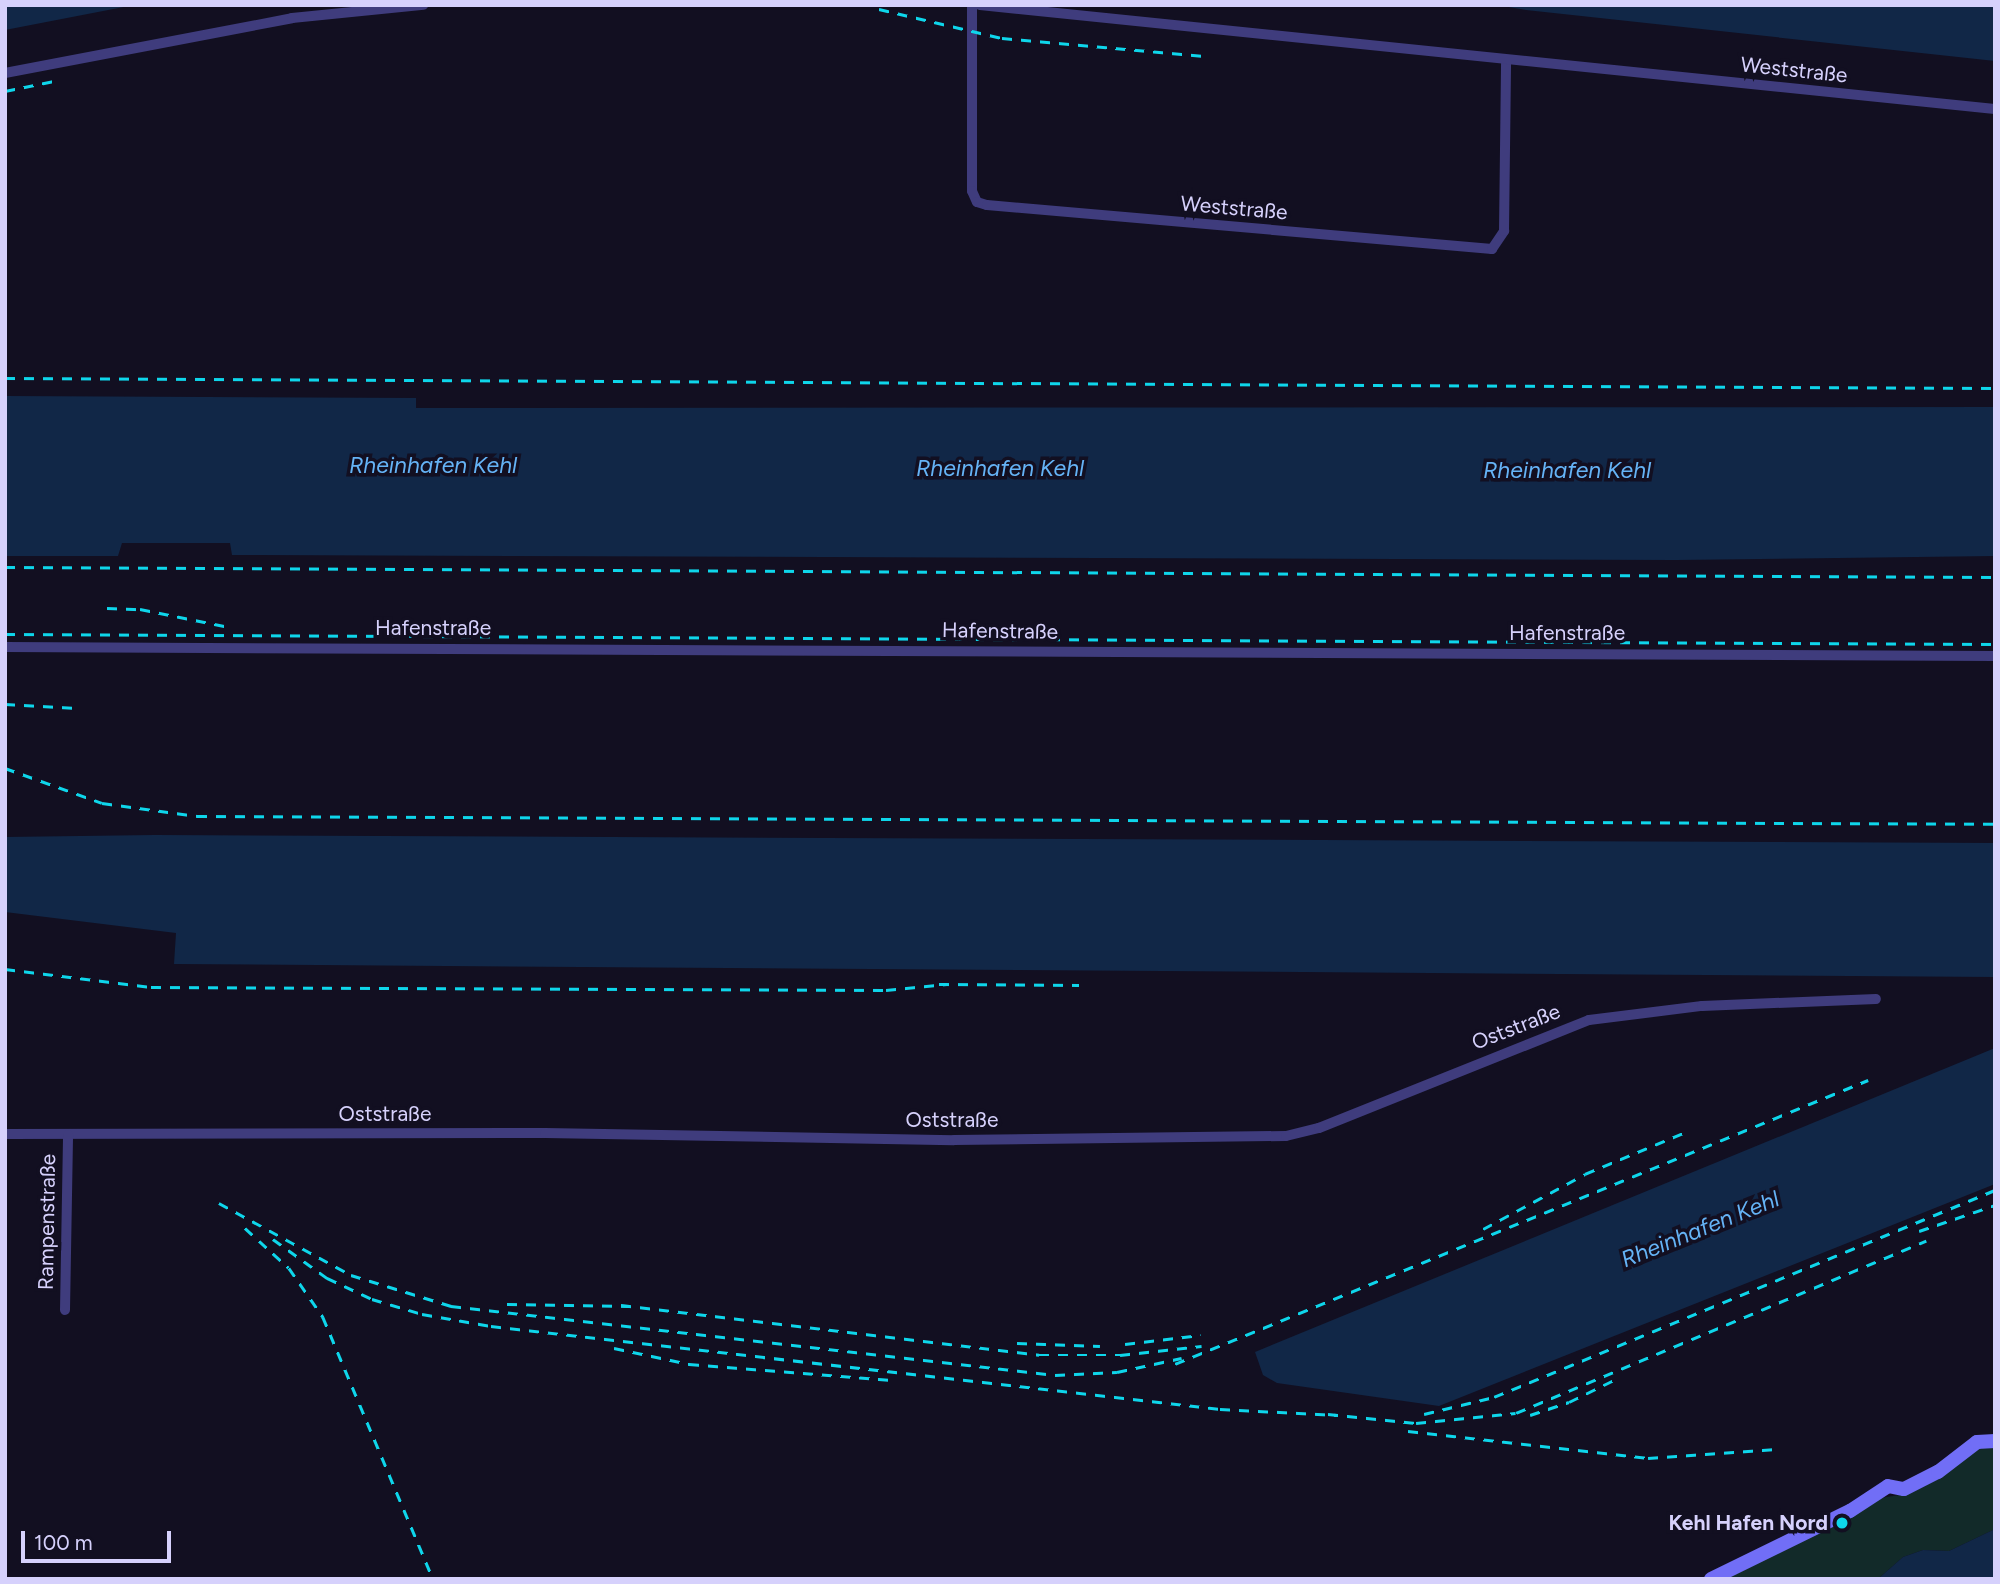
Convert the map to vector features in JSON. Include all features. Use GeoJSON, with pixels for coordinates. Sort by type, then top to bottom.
{"type":"FeatureCollection","features":[{"type":"Feature","properties":{"kind":"street"},"geometry":{"type":"LineString","coordinates":[[5,73],[265,22],[423,5]]}},
{"type":"Feature","properties":{"kind":"street","name":"Weststraße"},"geometry":{"type":"LineString","coordinates":[[972,5],[972,191],[977,202],[987,205],[1492,249],[1504,230],[1506,60]]}},
{"type":"Feature","properties":{"kind":"street","name":"Weststraße"},"geometry":{"type":"LineString","coordinates":[[981,5],[1995,109]]}},
{"type":"Feature","properties":{"kind":"street","name":"Hafenstraße"},"geometry":{"type":"LineString","coordinates":[[5,647],[1995,656]]}},
{"type":"Feature","properties":{"kind":"street","name":"Oststraße"},"geometry":{"type":"LineString","coordinates":[[5,1134],[435,1133],[954,1140],[1286,1136],[1319,1128],[1590,1020],[1702,1006],[1876,999]]}},
{"type":"Feature","properties":{"kind":"street","name":"Rampenstraße"},"geometry":{"type":"LineString","coordinates":[[65,1310],[68,1135]]}},
{"type":"Feature","properties":{"kind":"street"},"geometry":{"type":"LineString","coordinates":[[1711,1579],[1850,1511],[1888,1486],[1904,1489],[1938,1472],[1977,1442],[1995,1441]]}},
{"type":"Feature","properties":{"kind":"green space"},"geometry":{"type":"Polygon","coordinates":[[[1995,1446],[1995,1529],[1949,1551],[1923,1550],[1903,1557],[1878,1579],[1721,1579],[1880,1498],[1900,1495],[1974,1449],[1995,1446]]]}},
{"type":"Feature","properties":{"kind":"water"},"geometry":{"type":"Polygon","coordinates":[[[5,5],[134,5],[5,30],[5,5]]]}},
{"type":"Feature","properties":{"kind":"water"},"geometry":{"type":"Polygon","coordinates":[[[1497,5],[1995,5],[1995,61],[1526,10],[1497,5]]]}},
{"type":"Feature","properties":{"kind":"water","name":"Rheinhafen Kehl"},"geometry":{"type":"Polygon","coordinates":[[[5,396],[416,398],[416,408],[1995,407],[1995,556],[1676,560],[232,555],[230,543],[122,543],[118,556],[5,556],[5,396]]]}},
{"type":"Feature","properties":{"kind":"water"},"geometry":{"type":"Polygon","coordinates":[[[155,835],[1995,843],[1995,977],[174,964],[176,933],[5,912],[5,837],[155,835]]]}},
{"type":"Feature","properties":{"kind":"water","name":"Rheinhafen Kehl"},"geometry":{"type":"Polygon","coordinates":[[[1995,1048],[1995,1184],[1439,1406],[1277,1383],[1263,1375],[1255,1352],[1995,1048]]]}},
{"type":"Feature","properties":{"kind":"water"},"geometry":{"type":"Polygon","coordinates":[[[1995,1529],[1995,1579],[1878,1579],[1903,1557],[1923,1550],[1949,1551],[1995,1529]]]}},
{"type":"Feature","properties":{"kind":"railway"},"geometry":{"type":"LineString","coordinates":[[879,9],[1002,38],[1204,56]]}},
{"type":"Feature","properties":{"kind":"railway"},"geometry":{"type":"LineString","coordinates":[[5,91],[59,80]]}},
{"type":"Feature","properties":{"kind":"railway"},"geometry":{"type":"LineString","coordinates":[[5,378],[1995,388]]}},
{"type":"Feature","properties":{"kind":"railway"},"geometry":{"type":"LineString","coordinates":[[5,567],[1995,577]]}},
{"type":"Feature","properties":{"kind":"railway"},"geometry":{"type":"LineString","coordinates":[[107,608],[140,609],[229,627]]}},
{"type":"Feature","properties":{"kind":"railway"},"geometry":{"type":"LineString","coordinates":[[5,634],[1995,644]]}},
{"type":"Feature","properties":{"kind":"railway"},"geometry":{"type":"LineString","coordinates":[[5,704],[77,708]]}},
{"type":"Feature","properties":{"kind":"railway"},"geometry":{"type":"LineString","coordinates":[[5,768],[102,803],[197,816],[1995,824]]}},
{"type":"Feature","properties":{"kind":"railway"},"geometry":{"type":"LineString","coordinates":[[5,969],[151,987],[886,990],[947,984]]}},
{"type":"Feature","properties":{"kind":"railway"},"geometry":{"type":"LineString","coordinates":[[939,984],[1079,985]]}},
{"type":"Feature","properties":{"kind":"railway"},"geometry":{"type":"LineString","coordinates":[[1175,1364],[1868,1080]]}},
{"type":"Feature","properties":{"kind":"railway"},"geometry":{"type":"LineString","coordinates":[[1483,1229],[1585,1174],[1688,1131]]}},
{"type":"Feature","properties":{"kind":"railway"},"geometry":{"type":"LineString","coordinates":[[1424,1414],[1494,1397],[1995,1190]]}},
{"type":"Feature","properties":{"kind":"railway"},"geometry":{"type":"LineString","coordinates":[[219,1203],[351,1275],[451,1306],[1055,1375],[1117,1372],[1182,1358]]}},
{"type":"Feature","properties":{"kind":"railway"},"geometry":{"type":"LineString","coordinates":[[1919,1231],[1995,1205]]}},
{"type":"Feature","properties":{"kind":"railway"},"geometry":{"type":"LineString","coordinates":[[245,1228],[289,1268],[323,1317],[433,1579]]}},
{"type":"Feature","properties":{"kind":"railway"},"geometry":{"type":"LineString","coordinates":[[273,1239],[327,1278],[372,1299],[422,1314],[491,1326],[1220,1409],[1337,1415]]}},
{"type":"Feature","properties":{"kind":"railway"},"geometry":{"type":"LineString","coordinates":[[1328,1414],[1416,1423],[1516,1413],[1926,1241]]}},
{"type":"Feature","properties":{"kind":"railway"},"geometry":{"type":"LineString","coordinates":[[507,1304],[630,1306]]}},
{"type":"Feature","properties":{"kind":"railway"},"geometry":{"type":"LineString","coordinates":[[621,1305],[1039,1355],[1120,1355],[1202,1346]]}},
{"type":"Feature","properties":{"kind":"railway"},"geometry":{"type":"LineString","coordinates":[[1125,1344],[1200,1335]]}},
{"type":"Feature","properties":{"kind":"railway"},"geometry":{"type":"LineString","coordinates":[[1017,1343],[1100,1346]]}},
{"type":"Feature","properties":{"kind":"railway"},"geometry":{"type":"LineString","coordinates":[[614,1348],[689,1364],[891,1380]]}},
{"type":"Feature","properties":{"kind":"railway"},"geometry":{"type":"LineString","coordinates":[[1530,1415],[1569,1402],[1614,1380]]}},
{"type":"Feature","properties":{"kind":"railway"},"geometry":{"type":"LineString","coordinates":[[1408,1431],[1648,1458],[1777,1449]]}},
{"type":"Feature","properties":{"kind":"place","name":"Kehl Hafen Nord"},"geometry":{"type":"Point","coordinates":[1842,1523]}}]}
